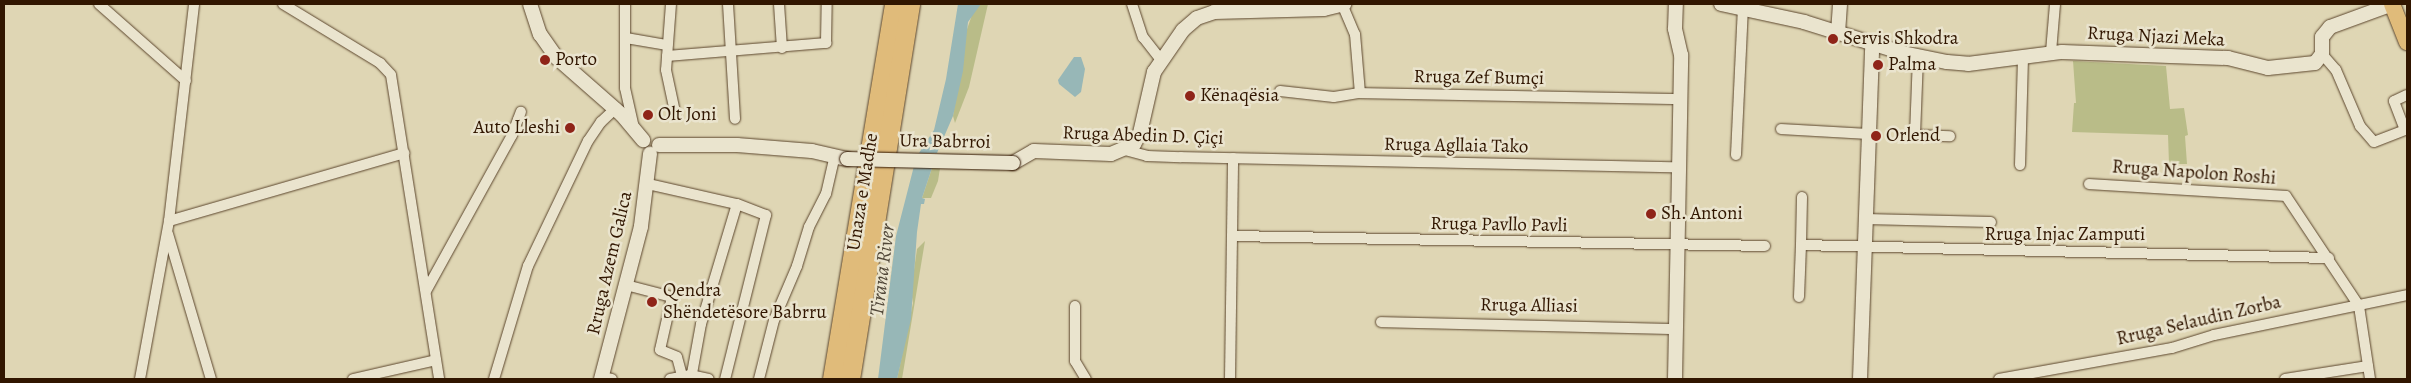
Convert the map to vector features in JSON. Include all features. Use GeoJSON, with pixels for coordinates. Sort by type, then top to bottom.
{"type":"FeatureCollection","features":[{"type":"Feature","properties":{"kind":"highway","name":"Unaza e Madhe"},"geometry":{"type":"LineString","coordinates":[[832,379],[894,4]]}},
{"type":"Feature","properties":{"kind":"highway"},"geometry":{"type":"LineString","coordinates":[[850,379],[910,4]]}},
{"type":"Feature","properties":{"kind":"main road"},"geometry":{"type":"LineString","coordinates":[[530,4],[540,34],[557,58],[616,108],[643,140],[652,137],[654,149],[737,145],[812,152],[840,158]]}},
{"type":"Feature","properties":{"kind":"main road"},"geometry":{"type":"LineString","coordinates":[[1125,150],[1134,144],[1140,134],[1152,80],[1162,61],[1190,23],[1204,14],[1324,9],[1343,4]]}},
{"type":"Feature","properties":{"kind":"main road"},"geometry":{"type":"LineString","coordinates":[[1674,379],[1681,55],[1675,29],[1676,4]]}},
{"type":"Feature","properties":{"kind":"main road","name":"Rruga Njazi Meka"},"geometry":{"type":"LineString","coordinates":[[1722,4],[1752,7],[1918,57],[1968,64],[2052,52],[2228,58],[2268,68],[2311,64],[2322,54]]}},
{"type":"Feature","properties":{"kind":"main road"},"geometry":{"type":"LineString","coordinates":[[1838,33],[1840,4]]}},
{"type":"Feature","properties":{"kind":"main road"},"geometry":{"type":"LineString","coordinates":[[2322,54],[2322,38],[2330,27],[2392,4],[2407,42]]}},
{"type":"Feature","properties":{"kind":"main road"},"geometry":{"type":"LineString","coordinates":[[2404,4],[2407,12]]}},
{"type":"Feature","properties":{"kind":"main road"},"geometry":{"type":"LineString","coordinates":[[1860,379],[1872,44]]}},
{"type":"Feature","properties":{"kind":"main road","name":"Rruga Azem Galica"},"geometry":{"type":"LineString","coordinates":[[605,378],[654,149]]}},
{"type":"Feature","properties":{"kind":"main road","name":"Rruga Abedin D. Çiçi"},"geometry":{"type":"LineString","coordinates":[[1014,163],[1034,151],[1111,154],[1125,150]]}},
{"type":"Feature","properties":{"kind":"main road","name":"Ura Babrroi"},"geometry":{"type":"LineString","coordinates":[[840,158],[1014,163]]}},
{"type":"Feature","properties":{"kind":"street"},"geometry":{"type":"LineString","coordinates":[[99,4],[186,80]]}},
{"type":"Feature","properties":{"kind":"street"},"geometry":{"type":"LineString","coordinates":[[140,379],[169,221],[194,4]]}},
{"type":"Feature","properties":{"kind":"street"},"geometry":{"type":"LineString","coordinates":[[283,4],[388,69],[394,84],[439,379]]}},
{"type":"Feature","properties":{"kind":"street"},"geometry":{"type":"LineString","coordinates":[[626,4],[626,88],[634,128]]}},
{"type":"Feature","properties":{"kind":"street"},"geometry":{"type":"LineString","coordinates":[[671,4],[667,45],[668,85],[676,112]]}},
{"type":"Feature","properties":{"kind":"street"},"geometry":{"type":"LineString","coordinates":[[728,4],[736,119]]}},
{"type":"Feature","properties":{"kind":"street"},"geometry":{"type":"LineString","coordinates":[[779,4],[782,48]]}},
{"type":"Feature","properties":{"kind":"street"},"geometry":{"type":"LineString","coordinates":[[667,56],[782,48],[826,42],[827,4]]}},
{"type":"Feature","properties":{"kind":"street"},"geometry":{"type":"LineString","coordinates":[[1132,4],[1142,37],[1162,61]]}},
{"type":"Feature","properties":{"kind":"street"},"geometry":{"type":"LineString","coordinates":[[1343,4],[1355,34],[1360,93]]}},
{"type":"Feature","properties":{"kind":"street"},"geometry":{"type":"LineString","coordinates":[[2052,52],[2055,4]]}},
{"type":"Feature","properties":{"kind":"street"},"geometry":{"type":"LineString","coordinates":[[1736,155],[1752,7]]}},
{"type":"Feature","properties":{"kind":"street"},"geometry":{"type":"LineString","coordinates":[[626,38],[667,45]]}},
{"type":"Feature","properties":{"kind":"street"},"geometry":{"type":"LineString","coordinates":[[2322,54],[2336,70],[2356,120],[2374,142],[2405,130],[2394,101],[2407,95]]}},
{"type":"Feature","properties":{"kind":"street"},"geometry":{"type":"LineString","coordinates":[[1918,57],[1915,135],[1950,136]]}},
{"type":"Feature","properties":{"kind":"street"},"geometry":{"type":"LineString","coordinates":[[2020,165],[2023,57]]}},
{"type":"Feature","properties":{"kind":"street","name":"Rruga Zef Bumçi"},"geometry":{"type":"LineString","coordinates":[[1280,91],[1334,97],[1360,93],[1680,98]]}},
{"type":"Feature","properties":{"kind":"street"},"geometry":{"type":"LineString","coordinates":[[494,379],[519,291],[532,258],[588,141],[601,122],[616,108]]}},
{"type":"Feature","properties":{"kind":"street"},"geometry":{"type":"LineString","coordinates":[[426,291],[512,135],[521,112]]}},
{"type":"Feature","properties":{"kind":"street"},"geometry":{"type":"LineString","coordinates":[[1781,128],[1868,134]]}},
{"type":"Feature","properties":{"kind":"street","name":"Rruga Abedin D. Çiçi"},"geometry":{"type":"LineString","coordinates":[[1125,150],[1147,156],[1234,158],[1230,379]]}},
{"type":"Feature","properties":{"kind":"street"},"geometry":{"type":"LineString","coordinates":[[169,221],[404,154]]}},
{"type":"Feature","properties":{"kind":"street"},"geometry":{"type":"LineString","coordinates":[[759,379],[774,320],[797,266],[809,227],[826,194],[840,158]]}},
{"type":"Feature","properties":{"kind":"street","name":"Rruga Agllaia Tako"},"geometry":{"type":"LineString","coordinates":[[1234,158],[1679,168]]}},
{"type":"Feature","properties":{"kind":"street"},"geometry":{"type":"LineString","coordinates":[[648,184],[736,204],[765,214],[766,217],[724,379]]}},
{"type":"Feature","properties":{"kind":"street","name":"Rruga Napolon Roshi"},"geometry":{"type":"LineString","coordinates":[[2089,184],[2286,196],[2329,258],[2359,306]]}},
{"type":"Feature","properties":{"kind":"street"},"geometry":{"type":"LineString","coordinates":[[1799,297],[1802,197]]}},
{"type":"Feature","properties":{"kind":"street"},"geometry":{"type":"LineString","coordinates":[[688,377],[709,295],[736,204]]}},
{"type":"Feature","properties":{"kind":"street"},"geometry":{"type":"LineString","coordinates":[[1865,219],[1991,222]]}},
{"type":"Feature","properties":{"kind":"street"},"geometry":{"type":"LineString","coordinates":[[167,233],[211,379]]}},
{"type":"Feature","properties":{"kind":"street","name":"Rruga Pavllo Pavli"},"geometry":{"type":"LineString","coordinates":[[1232,236],[1677,246],[1765,246]]}},
{"type":"Feature","properties":{"kind":"street","name":"Rruga Injac Zamputi"},"geometry":{"type":"LineString","coordinates":[[1801,245],[2329,258]]}},
{"type":"Feature","properties":{"kind":"street"},"geometry":{"type":"LineString","coordinates":[[626,285],[672,297],[660,350],[677,357],[688,377]]}},
{"type":"Feature","properties":{"kind":"street","name":"Rruga Selaudin Zorba"},"geometry":{"type":"LineString","coordinates":[[1998,379],[2172,348],[2223,333],[2407,295]]}},
{"type":"Feature","properties":{"kind":"street"},"geometry":{"type":"LineString","coordinates":[[1075,306],[1075,361],[1086,379]]}},
{"type":"Feature","properties":{"kind":"street"},"geometry":{"type":"LineString","coordinates":[[2359,306],[2370,379]]}},
{"type":"Feature","properties":{"kind":"street","name":"Rruga Alliasi"},"geometry":{"type":"LineString","coordinates":[[1381,322],[1676,329]]}},
{"type":"Feature","properties":{"kind":"street"},"geometry":{"type":"LineString","coordinates":[[353,379],[436,360]]}},
{"type":"Feature","properties":{"kind":"street"},"geometry":{"type":"LineString","coordinates":[[2285,379],[2368,366]]}},
{"type":"Feature","properties":{"kind":"street"},"geometry":{"type":"LineString","coordinates":[[670,379],[688,377],[709,379]]}},
{"type":"Feature","properties":{"kind":"green space"},"geometry":{"type":"Polygon","coordinates":[[[981,4],[988,4],[969,87],[955,123],[953,116],[964,38],[974,9],[981,4]]]}},
{"type":"Feature","properties":{"kind":"green space"},"geometry":{"type":"Polygon","coordinates":[[[2073,61],[2166,66],[2170,109],[2184,108],[2188,135],[2185,136],[2187,164],[2169,164],[2168,135],[2072,132],[2074,103],[2076,103],[2073,61]]]}},
{"type":"Feature","properties":{"kind":"green space"},"geometry":{"type":"Polygon","coordinates":[[[932,168],[940,168],[938,181],[931,198],[922,198],[932,168]]]}},
{"type":"Feature","properties":{"kind":"green space"},"geometry":{"type":"Polygon","coordinates":[[[925,241],[902,379],[897,379],[913,303],[911,291],[917,249],[925,241]]]}},
{"type":"Feature","properties":{"kind":"water"},"geometry":{"type":"Polygon","coordinates":[[[958,4],[981,4],[968,22],[963,71],[953,116],[937,153],[919,153],[934,130],[946,79],[958,4]]]}},
{"type":"Feature","properties":{"kind":"water"},"geometry":{"type":"Polygon","coordinates":[[[1074,57],[1081,57],[1085,69],[1081,92],[1075,97],[1059,84],[1058,80],[1074,57]]]}},
{"type":"Feature","properties":{"kind":"water"},"geometry":{"type":"Polygon","coordinates":[[[914,166],[932,168],[922,198],[925,199],[924,204],[921,204],[917,232],[911,319],[897,379],[878,379],[896,236],[914,166]]]}},
{"type":"Feature","properties":{"kind":"place","name":"Servis Shkodra"},"geometry":{"type":"Point","coordinates":[1833,39]}},
{"type":"Feature","properties":{"kind":"place","name":"Porto"},"geometry":{"type":"Point","coordinates":[545,60]}},
{"type":"Feature","properties":{"kind":"place","name":"Palma"},"geometry":{"type":"Point","coordinates":[1878,65]}},
{"type":"Feature","properties":{"kind":"place","name":"Kënaqësia"},"geometry":{"type":"Point","coordinates":[1190,96]}},
{"type":"Feature","properties":{"kind":"place","name":"Olt Joni"},"geometry":{"type":"Point","coordinates":[648,115]}},
{"type":"Feature","properties":{"kind":"place","name":"Auto Lleshi"},"geometry":{"type":"Point","coordinates":[570,128]}},
{"type":"Feature","properties":{"kind":"place","name":"Orlend"},"geometry":{"type":"Point","coordinates":[1876,136]}},
{"type":"Feature","properties":{"kind":"place","name":"Sh. Antoni"},"geometry":{"type":"Point","coordinates":[1651,214]}},
{"type":"Feature","properties":{"kind":"place","name":"Qendra Shëndetësore Babrru"},"geometry":{"type":"Point","coordinates":[652,302]}},
{"type":"Feature","properties":{"kind":"water label","name":"Tirana River"},"geometry":{"type":"Point","coordinates":[882,270]}}]}
